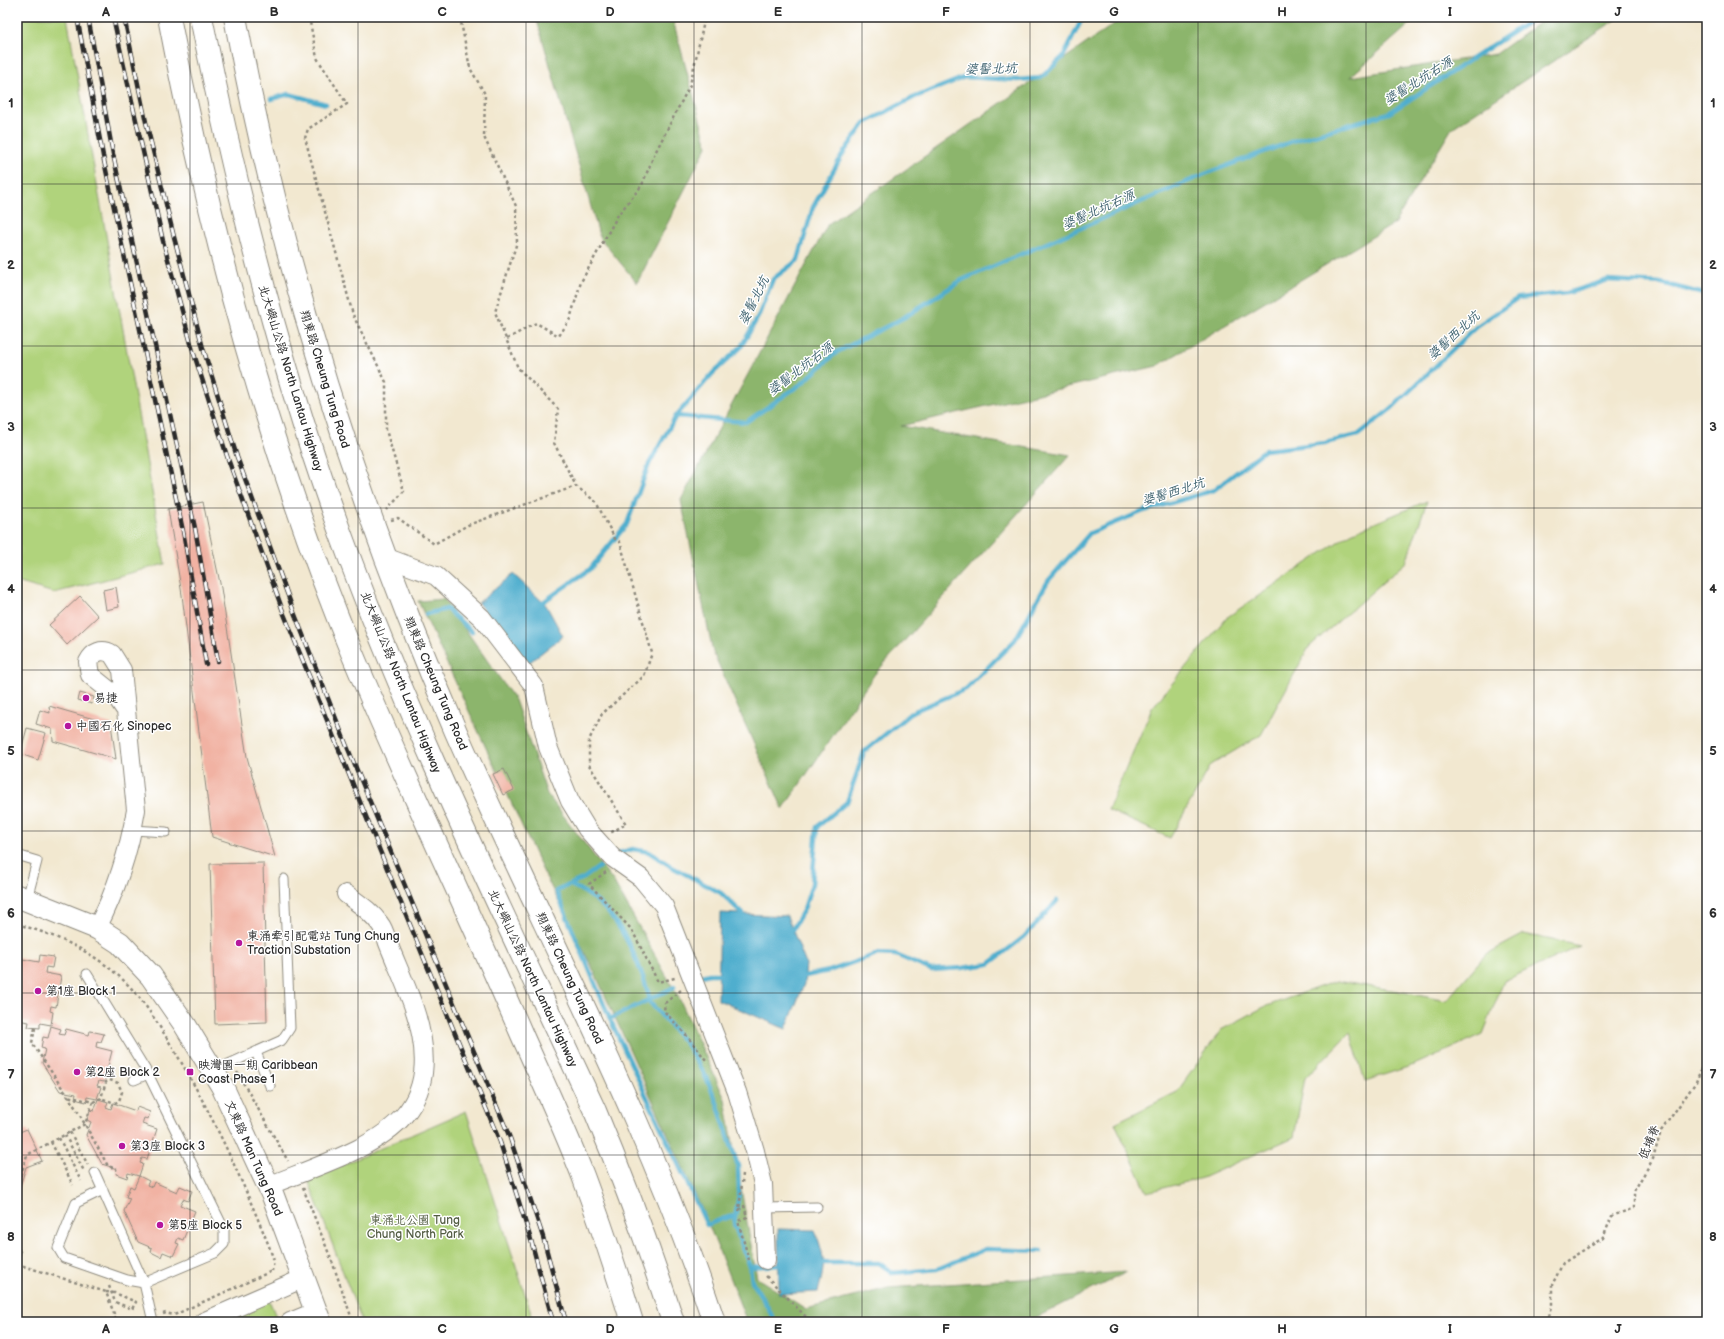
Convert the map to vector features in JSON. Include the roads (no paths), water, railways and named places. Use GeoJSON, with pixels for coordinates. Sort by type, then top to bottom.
{"type":"FeatureCollection","features":[{"type":"Feature","properties":{"kind":"main road"},"geometry":{"type":"LineString","coordinates":[[169,17],[200,170],[224,268],[256,377],[318,564],[351,649],[382,722],[492,963],[565,1133],[602,1228],[632,1322]]}},
{"type":"Feature","properties":{"kind":"main road","name":"北大嶼山公路 North Lantau Highway"},"geometry":{"type":"LineString","coordinates":[[201,17],[240,199],[262,284],[307,437],[340,532],[427,748],[609,1143],[654,1263],[673,1322]]}},
{"type":"Feature","properties":{"kind":"main road","name":"翔東路 Cheung Tung Road"},"geometry":{"type":"LineString","coordinates":[[235,17],[258,133],[292,270],[344,442],[373,526],[457,734],[636,1123],[686,1241],[714,1322]]}},
{"type":"Feature","properties":{"kind":"main road","name":"文東路 Man Tung Road"},"geometry":{"type":"LineString","coordinates":[[22,897],[97,928],[120,943],[151,976],[185,1026],[222,1086],[268,1186],[318,1317]]}},
{"type":"Feature","properties":{"kind":"street"},"geometry":{"type":"LineString","coordinates":[[385,557],[436,576],[482,618],[534,686],[548,747],[570,801],[587,829],[613,858],[641,878],[664,906],[737,1092],[757,1157],[763,1184],[765,1208],[761,1266]]}},
{"type":"Feature","properties":{"kind":"street"},"geometry":{"type":"LineString","coordinates":[[97,928],[111,900],[133,830],[136,810],[124,708]]}},
{"type":"Feature","properties":{"kind":"street"},"geometry":{"type":"LineString","coordinates":[[268,1186],[319,1166],[385,1134],[403,1119],[412,1105],[422,1082],[424,1060],[418,1016],[381,924],[369,911],[346,894]]}},
{"type":"Feature","properties":{"kind":"street"},"geometry":{"type":"LineString","coordinates":[[203,1322],[304,1278]]}},
{"type":"Feature","properties":{"kind":"street"},"geometry":{"type":"LineString","coordinates":[[290,1322],[318,1317]]}},
{"type":"Feature","properties":{"kind":"lane"},"geometry":{"type":"LineString","coordinates":[[133,830],[166,832]]}},
{"type":"Feature","properties":{"kind":"lane"},"geometry":{"type":"LineString","coordinates":[[17,855],[38,861],[22,897]]}},
{"type":"Feature","properties":{"kind":"lane"},"geometry":{"type":"LineString","coordinates":[[213,1071],[282,1040],[290,1028],[284,879]]}},
{"type":"Feature","properties":{"kind":"lane"},"geometry":{"type":"LineString","coordinates":[[87,974],[148,1074],[224,1229],[224,1244],[215,1253],[144,1283],[127,1280],[64,1258],[58,1248],[76,1204],[103,1190]]}},
{"type":"Feature","properties":{"kind":"lane"},"geometry":{"type":"LineString","coordinates":[[256,1052],[270,1086]]}},
{"type":"Feature","properties":{"kind":"lane"},"geometry":{"type":"LineString","coordinates":[[134,1080],[148,1074]]}},
{"type":"Feature","properties":{"kind":"lane"},"geometry":{"type":"LineString","coordinates":[[90,1173],[103,1190],[144,1283],[153,1320]]}},
{"type":"Feature","properties":{"kind":"lane"},"geometry":{"type":"LineString","coordinates":[[765,1208],[817,1207]]}},
{"type":"Feature","properties":{"kind":"water"},"geometry":{"type":"Polygon","coordinates":[[[513,574],[546,605],[563,636],[526,665],[478,603],[513,574]]]}},
{"type":"Feature","properties":{"kind":"water"},"geometry":{"type":"Polygon","coordinates":[[[720,913],[787,916],[806,964],[804,984],[786,1029],[718,1000],[720,913]]]}},
{"type":"Feature","properties":{"kind":"water"},"geometry":{"type":"Polygon","coordinates":[[[778,1229],[815,1230],[821,1248],[823,1261],[818,1292],[779,1294],[778,1229]]]}},
{"type":"Feature","properties":{"kind":"waterway","name":"婆髻北坑"},"geometry":{"type":"LineString","coordinates":[[543,602],[590,569],[627,524],[649,464],[676,416],[713,373],[741,347],[758,317],[773,279],[798,260],[813,207],[844,152],[865,123],[913,98],[965,77],[1017,80],[1041,78],[1063,57],[1083,17]]}},
{"type":"Feature","properties":{"kind":"waterway","name":"婆髻北坑右源"},"geometry":{"type":"LineString","coordinates":[[676,416],[746,422],[801,384],[837,352],[903,318],[962,280],[1205,174],[1293,141],[1389,113],[1536,17]]}},
{"type":"Feature","properties":{"kind":"waterway"},"geometry":{"type":"LineString","coordinates":[[271,99],[289,94],[326,104]]}},
{"type":"Feature","properties":{"kind":"waterway","name":"婆髻西北坑"},"geometry":{"type":"LineString","coordinates":[[792,930],[804,909],[812,884],[817,827],[847,802],[864,752],[912,712],[966,689],[1015,640],[1048,581],[1090,533],[1144,511],[1214,490],[1265,450],[1325,443],[1358,435],[1392,408],[1477,326],[1518,298],[1567,293],[1608,280],[1662,283],[1707,295]]}},
{"type":"Feature","properties":{"kind":"waterway"},"geometry":{"type":"LineString","coordinates":[[426,614],[447,609],[472,632]]}},
{"type":"Feature","properties":{"kind":"waterway"},"geometry":{"type":"LineString","coordinates":[[619,853],[633,849],[649,852],[672,867],[721,893],[743,914]]}},
{"type":"Feature","properties":{"kind":"waterway"},"geometry":{"type":"LineString","coordinates":[[599,867],[584,878],[556,891],[610,1019],[707,1225],[734,1216]]}},
{"type":"Feature","properties":{"kind":"waterway"},"geometry":{"type":"LineString","coordinates":[[570,885],[586,893],[600,904],[612,917],[631,948],[645,982],[650,999]]}},
{"type":"Feature","properties":{"kind":"waterway"},"geometry":{"type":"LineString","coordinates":[[805,976],[829,971],[877,954],[896,955],[931,970],[962,968],[989,964],[1024,937],[1057,901]]}},
{"type":"Feature","properties":{"kind":"waterway"},"geometry":{"type":"LineString","coordinates":[[698,977],[709,974],[718,974]]}},
{"type":"Feature","properties":{"kind":"waterway"},"geometry":{"type":"LineString","coordinates":[[610,1019],[674,987]]}},
{"type":"Feature","properties":{"kind":"waterway"},"geometry":{"type":"LineString","coordinates":[[648,1000],[686,1044],[703,1071],[716,1100],[738,1166],[739,1194],[734,1224],[750,1267],[752,1281],[775,1322]]}},
{"type":"Feature","properties":{"kind":"waterway"},"geometry":{"type":"LineString","coordinates":[[824,1263],[879,1263],[893,1273],[937,1269],[986,1249],[1041,1251]]}},
{"type":"Feature","properties":{"kind":"waterway"},"geometry":{"type":"LineString","coordinates":[[750,1267],[779,1265]]}},
{"type":"Feature","properties":{"kind":"railway"},"geometry":{"type":"LineString","coordinates":[[77,17],[103,156],[183,531],[206,664]]}},
{"type":"Feature","properties":{"kind":"railway"},"geometry":{"type":"LineString","coordinates":[[88,17],[113,154],[195,528],[218,661]]}},
{"type":"Feature","properties":{"kind":"railway"},"geometry":{"type":"LineString","coordinates":[[113,17],[163,241],[193,351],[228,459],[284,614],[500,1142],[531,1240],[553,1322]]}},
{"type":"Feature","properties":{"kind":"railway"},"geometry":{"type":"LineString","coordinates":[[124,17],[146,122],[174,237],[203,348],[237,457],[294,612],[346,744],[510,1138],[543,1237],[566,1322]]}},
{"type":"Feature","properties":{"kind":"place","name":"易捷"},"geometry":{"type":"Point","coordinates":[86,698]}},
{"type":"Feature","properties":{"kind":"place","name":"中國石化 Sinopec"},"geometry":{"type":"Point","coordinates":[68,726]}},
{"type":"Feature","properties":{"kind":"place","name":"東涌牽引配電站 Tung Chung Traction Substation"},"geometry":{"type":"Point","coordinates":[239,943]}},
{"type":"Feature","properties":{"kind":"place","name":"第1座 Block 1"},"geometry":{"type":"Point","coordinates":[38,991]}},
{"type":"Feature","properties":{"kind":"place","name":"第2座 Block 2"},"geometry":{"type":"Point","coordinates":[77,1072]}},
{"type":"Feature","properties":{"kind":"place","name":"映灣園一期 Caribbean Coast Phase 1"},"geometry":{"type":"Point","coordinates":[190,1072]}},
{"type":"Feature","properties":{"kind":"place","name":"第3座 Block 3"},"geometry":{"type":"Point","coordinates":[122,1146]}},
{"type":"Feature","properties":{"kind":"place","name":"第5座 Block 5"},"geometry":{"type":"Point","coordinates":[160,1225]}},
{"type":"Feature","properties":{"kind":"park label","name":"東涌北公園 Tung Chung North Park"},"geometry":{"type":"Point","coordinates":[415,1227]}}]}
